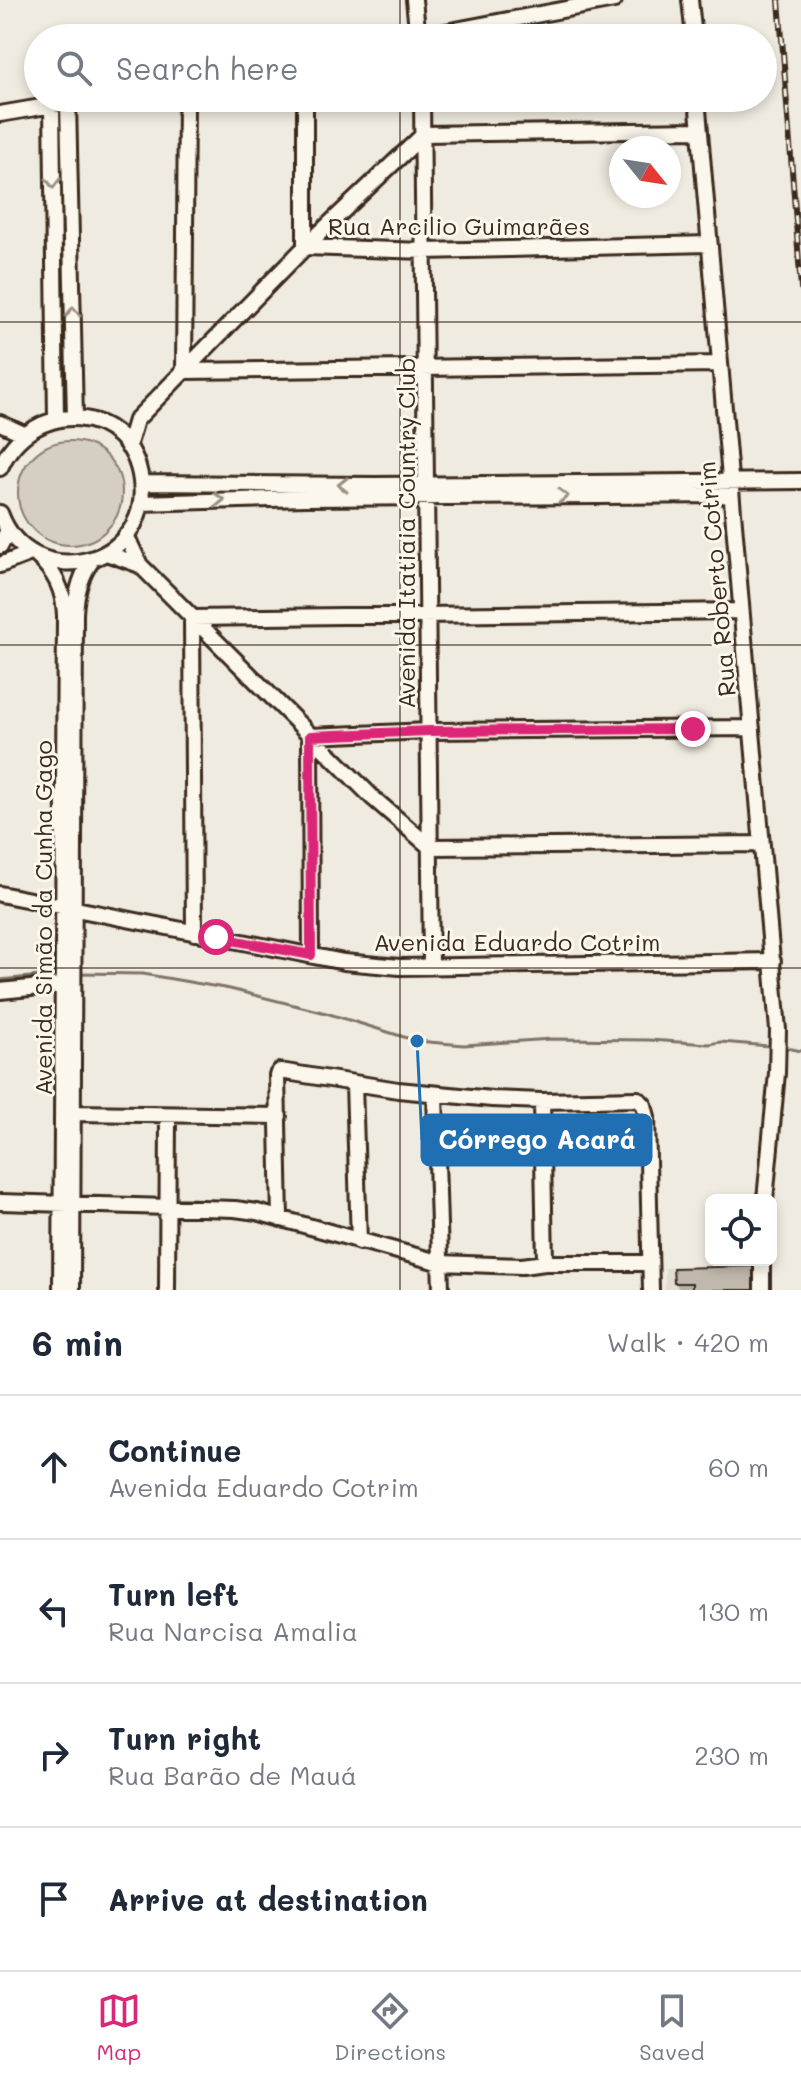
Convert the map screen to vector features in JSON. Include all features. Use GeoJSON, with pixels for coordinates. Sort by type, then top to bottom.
{"type":"FeatureCollection","features":[{"type":"Feature","properties":{"kind":"street"},"geometry":{"type":"LineString","coordinates":[[414,0],[416,24]]}},
{"type":"Feature","properties":{"kind":"street"},"geometry":{"type":"LineString","coordinates":[[490,24],[614,0]]}},
{"type":"Feature","properties":{"kind":"street"},"geometry":{"type":"LineString","coordinates":[[690,0],[693,24]]}},
{"type":"Feature","properties":{"kind":"street"},"geometry":{"type":"LineString","coordinates":[[0,114],[24,110]]}},
{"type":"Feature","properties":{"kind":"street"},"geometry":{"type":"LineString","coordinates":[[52,112],[56,419]]}},
{"type":"Feature","properties":{"kind":"street"},"geometry":{"type":"LineString","coordinates":[[68,112],[75,418]]}},
{"type":"Feature","properties":{"kind":"street"},"geometry":{"type":"LineString","coordinates":[[184,371],[186,112]]}},
{"type":"Feature","properties":{"kind":"street"},"geometry":{"type":"LineString","coordinates":[[305,112],[305,247]]}},
{"type":"Feature","properties":{"kind":"street","name":"Avenida Itatiaia Country Club"},"geometry":{"type":"LineString","coordinates":[[423,112],[431,967]]}},
{"type":"Feature","properties":{"kind":"street","name":"Rua Roberto Cotrim"},"geometry":{"type":"LineString","coordinates":[[697,112],[773,961],[778,1054],[766,1194]]}},
{"type":"Feature","properties":{"kind":"street"},"geometry":{"type":"LineString","coordinates":[[128,447],[136,420],[305,247],[424,134],[698,130]]}},
{"type":"Feature","properties":{"kind":"street","name":"Rua Arcilio Guimarães"},"geometry":{"type":"LineString","coordinates":[[305,247],[425,251],[709,244]]}},
{"type":"Feature","properties":{"kind":"street"},"geometry":{"type":"LineString","coordinates":[[55,359],[74,359]]}},
{"type":"Feature","properties":{"kind":"street"},"geometry":{"type":"LineString","coordinates":[[184,371],[720,364]]}},
{"type":"Feature","properties":{"kind":"street"},"geometry":{"type":"LineString","coordinates":[[0,468],[3,447],[39,424],[75,418],[106,427],[128,447],[142,483],[141,503],[135,520],[126,535],[99,556],[71,563],[54,562],[34,554],[0,565]]}},
{"type":"Feature","properties":{"kind":"street"},"geometry":{"type":"LineString","coordinates":[[106,427],[136,420]]}},
{"type":"Feature","properties":{"kind":"street"},"geometry":{"type":"LineString","coordinates":[[0,423],[24,434]]}},
{"type":"Feature","properties":{"kind":"street"},"geometry":{"type":"LineString","coordinates":[[141,503],[425,491],[730,488],[801,481]]}},
{"type":"Feature","properties":{"kind":"street"},"geometry":{"type":"LineString","coordinates":[[142,483],[425,491]]}},
{"type":"Feature","properties":{"kind":"street","name":"Avenida Simão da Cunha Gago"},"geometry":{"type":"LineString","coordinates":[[0,513],[8,530],[34,554],[59,584],[70,607]]}},
{"type":"Feature","properties":{"kind":"street"},"geometry":{"type":"LineString","coordinates":[[0,546],[8,530]]}},
{"type":"Feature","properties":{"kind":"street"},"geometry":{"type":"LineString","coordinates":[[126,535],[140,565],[373,798],[430,847],[762,844]]}},
{"type":"Feature","properties":{"kind":"street"},"geometry":{"type":"LineString","coordinates":[[99,556],[140,565]]}},
{"type":"Feature","properties":{"kind":"street","name":"Avenida Simão da Cunha Gago"},"geometry":{"type":"LineString","coordinates":[[72,1290],[67,1203],[70,607],[86,568],[99,556]]}},
{"type":"Feature","properties":{"kind":"street"},"geometry":{"type":"LineString","coordinates":[[192,618],[741,611]]}},
{"type":"Feature","properties":{"kind":"street"},"geometry":{"type":"LineString","coordinates":[[192,618],[194,933]]}},
{"type":"Feature","properties":{"kind":"street"},"geometry":{"type":"LineString","coordinates":[[310,736],[429,731],[752,728]]}},
{"type":"Feature","properties":{"kind":"street"},"geometry":{"type":"LineString","coordinates":[[310,736],[311,955]]}},
{"type":"Feature","properties":{"kind":"street","name":"Avenida Eduardo Cotrim"},"geometry":{"type":"LineString","coordinates":[[0,894],[344,962],[431,967],[773,961]]}},
{"type":"Feature","properties":{"kind":"street"},"geometry":{"type":"LineString","coordinates":[[0,991],[69,977]]}},
{"type":"Feature","properties":{"kind":"street","name":"Avenida Simão da Cunha Gago"},"geometry":{"type":"LineString","coordinates":[[61,1290],[73,1113],[69,977]]}},
{"type":"Feature","properties":{"kind":"street"},"geometry":{"type":"LineString","coordinates":[[280,1219],[277,1075],[280,1071],[290,1070],[354,1084],[435,1095],[542,1101],[638,1099],[644,1105],[649,1155],[651,1290]]}},
{"type":"Feature","properties":{"kind":"street"},"geometry":{"type":"LineString","coordinates":[[354,1084],[359,1242]]}},
{"type":"Feature","properties":{"kind":"street"},"geometry":{"type":"LineString","coordinates":[[435,1095],[441,1290]]}},
{"type":"Feature","properties":{"kind":"street"},"geometry":{"type":"LineString","coordinates":[[542,1101],[545,1263]]}},
{"type":"Feature","properties":{"kind":"street"},"geometry":{"type":"LineString","coordinates":[[73,1113],[279,1116]]}},
{"type":"Feature","properties":{"kind":"street"},"geometry":{"type":"LineString","coordinates":[[167,1290],[168,1116]]}},
{"type":"Feature","properties":{"kind":"street"},"geometry":{"type":"LineString","coordinates":[[0,1202],[235,1209],[441,1263],[522,1266],[545,1263],[650,1263]]}},
{"type":"Feature","properties":{"kind":"street"},"geometry":{"type":"LineString","coordinates":[[762,1266],[762,1290]]}},
{"type":"Feature","properties":{"kind":"shaded area"},"geometry":{"type":"Polygon","coordinates":[[[70,441],[90,445],[107,456],[118,473],[122,493],[118,513],[107,530],[90,541],[70,545],[50,541],[33,530],[22,513],[18,493],[22,473],[33,456],[50,445],[70,441]]]}},
{"type":"Feature","properties":{"kind":"shaded area"},"geometry":{"type":"Polygon","coordinates":[[[756,1266],[757,1290],[665,1290],[665,1268],[756,1266]]]}},
{"type":"Feature","properties":{"kind":"building"},"geometry":{"type":"Polygon","coordinates":[[[756,1266],[756,1290],[692,1290],[692,1283],[674,1283],[673,1268],[756,1266]]]}},
{"type":"Feature","properties":{"kind":"waterway"},"geometry":{"type":"LineString","coordinates":[[78,973],[143,974],[230,989],[326,1013],[417,1041],[464,1045],[552,1039],[649,1040],[769,1046]]}},
{"type":"Feature","properties":{"kind":"waterway"},"geometry":{"type":"LineString","coordinates":[[0,980],[59,974]]}},
{"type":"Feature","properties":{"kind":"waterway"},"geometry":{"type":"LineString","coordinates":[[787,1048],[801,1051]]}},
{"type":"Feature","properties":{"kind":"railway"},"geometry":{"type":"LineString","coordinates":[[779,0],[801,288]]}},
{"type":"Feature","properties":{"kind":"place","name":"Córrego Acará"},"geometry":{"type":"Point","coordinates":[417,1041]}},
{"type":"Feature","properties":{"kind":"route"},"geometry":{"type":"LineString","coordinates":[[216,937],[311,955],[310,736],[429,731],[693,729]]}}]}
